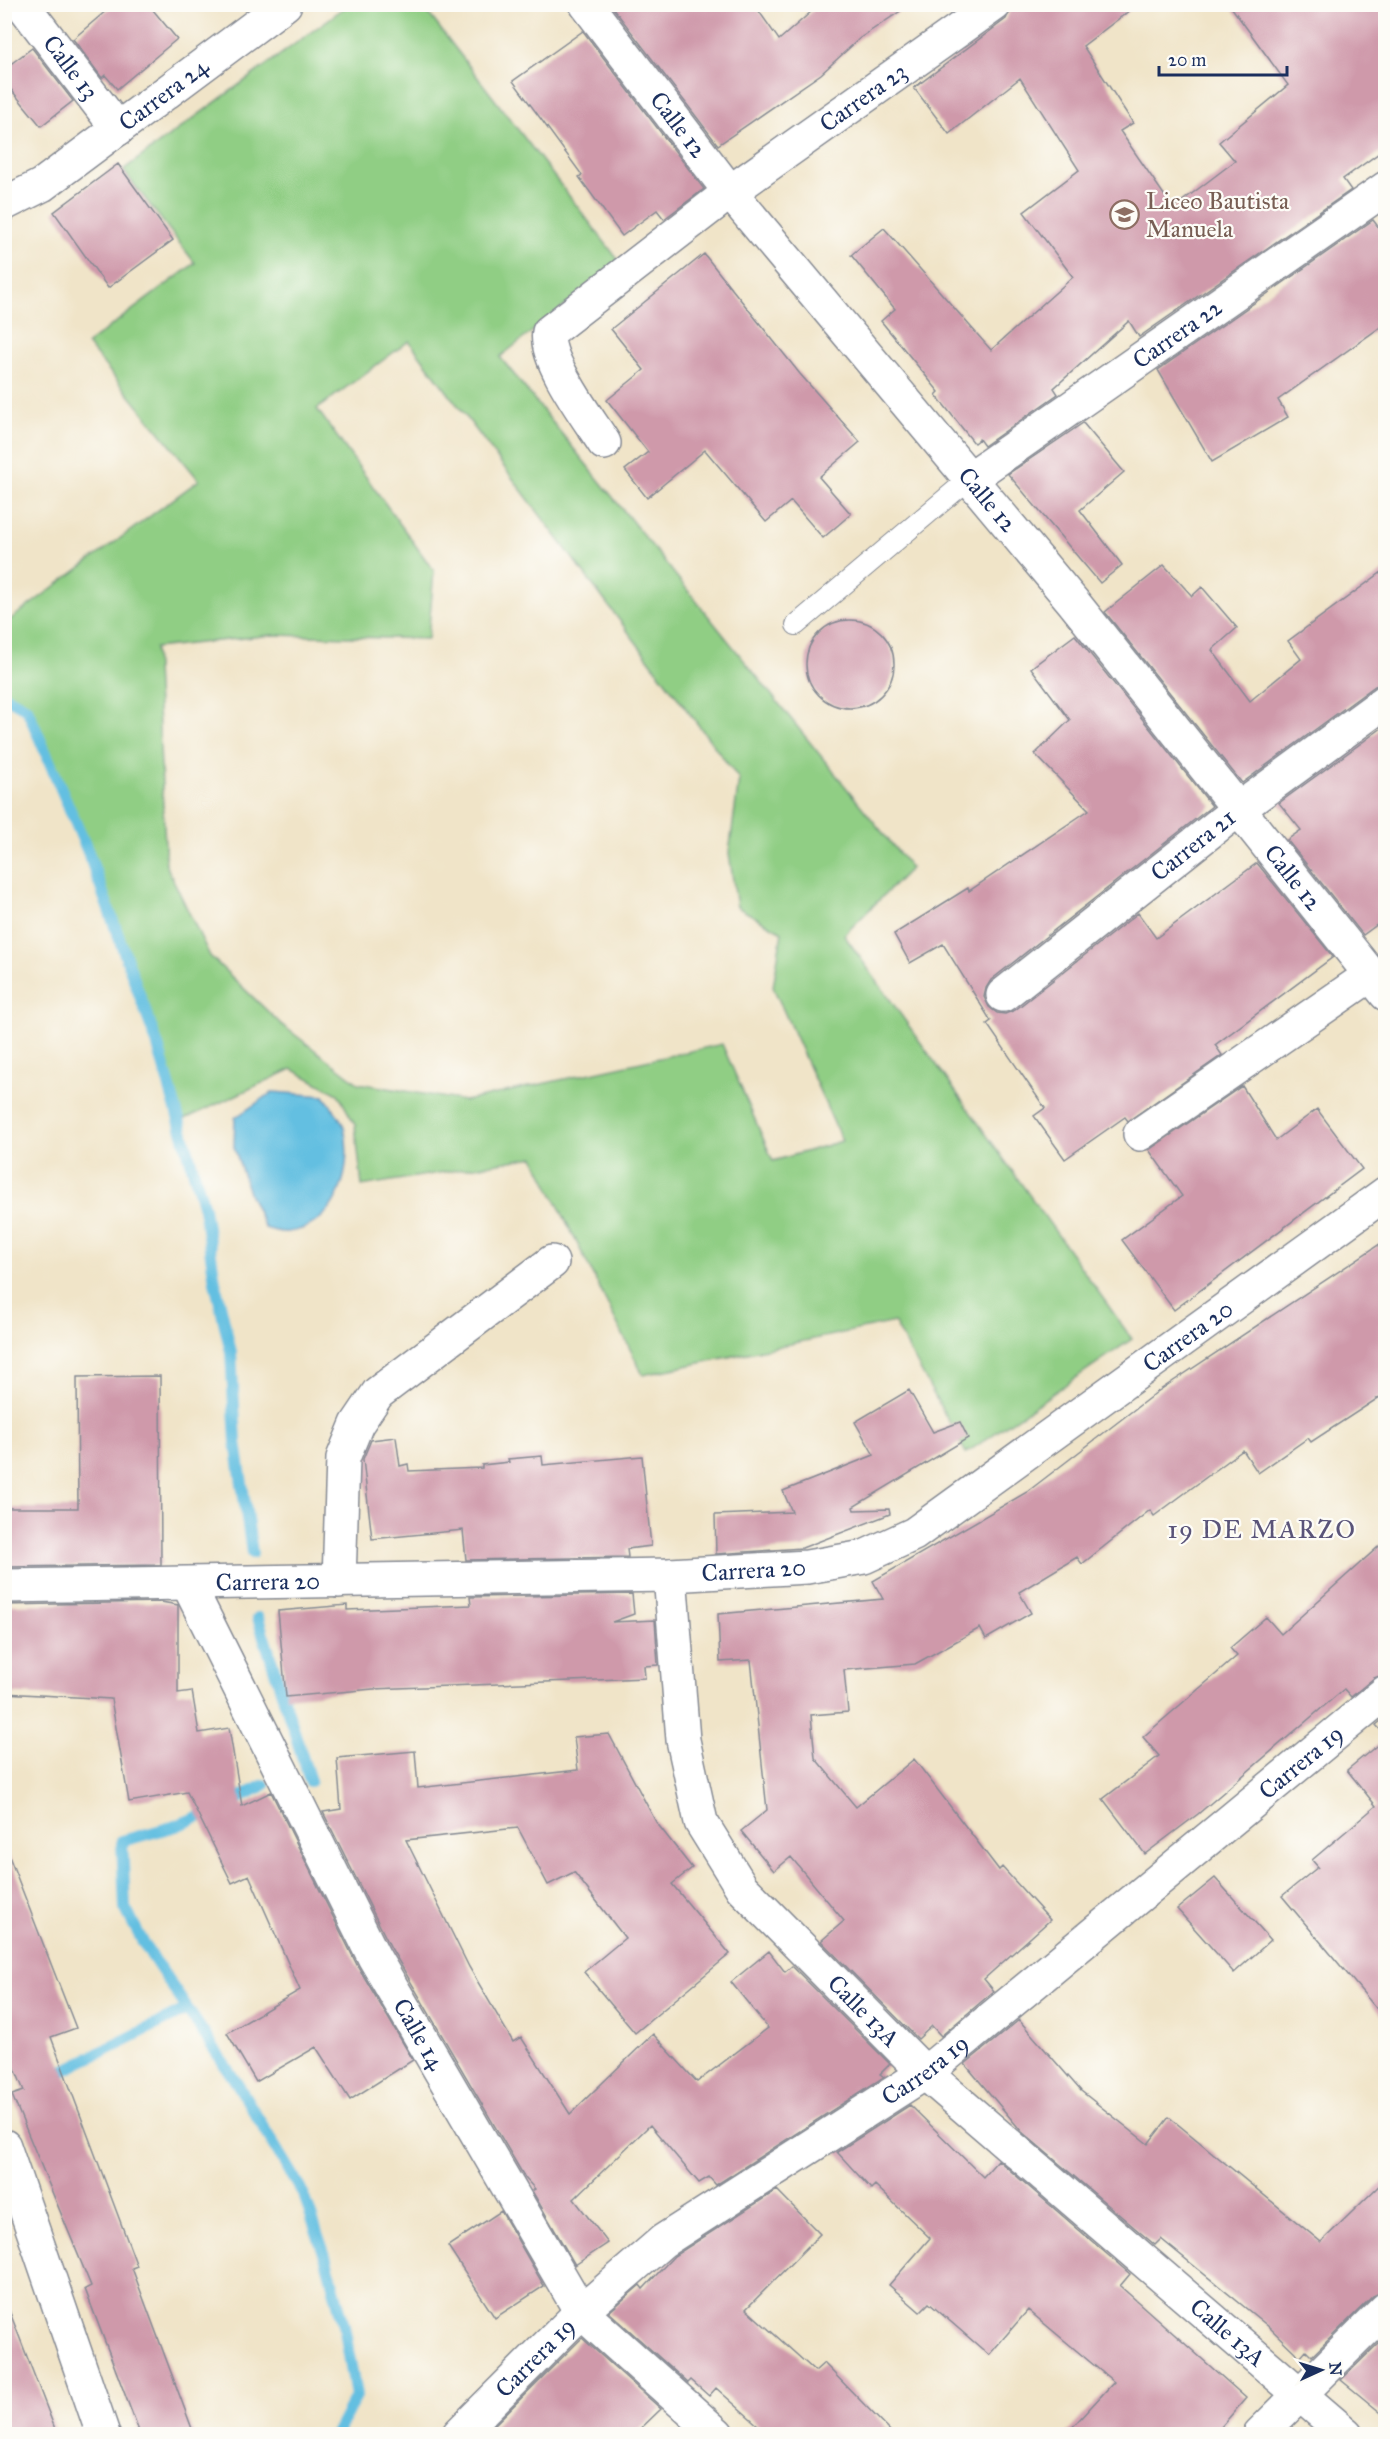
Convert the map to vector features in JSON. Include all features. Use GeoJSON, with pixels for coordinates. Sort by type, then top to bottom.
{"type":"FeatureCollection","features":[{"type":"Feature","properties":{"kind":"street","name":"Calle 13"},"geometry":{"type":"LineString","coordinates":[[22,4],[118,129]]}},
{"type":"Feature","properties":{"kind":"street","name":"Calle 12"},"geometry":{"type":"LineString","coordinates":[[586,4],[730,192],[1074,603],[1240,808],[1378,985]]}},
{"type":"Feature","properties":{"kind":"street","name":"Carrera 23"},"geometry":{"type":"LineString","coordinates":[[604,443],[553,358],[547,340],[549,332],[730,192],[994,4]]}},
{"type":"Feature","properties":{"kind":"street","name":"Carrera 24"},"geometry":{"type":"LineString","coordinates":[[4,204],[42,185],[118,129],[272,8]]}},
{"type":"Feature","properties":{"kind":"street","name":"Carrera 22"},"geometry":{"type":"LineString","coordinates":[[969,479],[1386,188]]}},
{"type":"Feature","properties":{"kind":"street","name":"Carrera 21"},"geometry":{"type":"LineString","coordinates":[[1003,995],[1240,808],[1386,701]]}},
{"type":"Feature","properties":{"kind":"street"},"geometry":{"type":"LineString","coordinates":[[1140,1134],[1378,985]]}},
{"type":"Feature","properties":{"kind":"street","name":"Carrera 20"},"geometry":{"type":"LineString","coordinates":[[4,1586],[670,1575],[807,1567],[864,1557],[914,1534],[1386,1192]]}},
{"type":"Feature","properties":{"kind":"street"},"geometry":{"type":"LineString","coordinates":[[339,1581],[343,1458],[362,1416],[378,1393],[552,1262]]}},
{"type":"Feature","properties":{"kind":"street","name":"Calle 13A"},"geometry":{"type":"LineString","coordinates":[[670,1575],[683,1740],[701,1822],[742,1888],[925,2073],[1346,2434]]}},
{"type":"Feature","properties":{"kind":"street","name":"Calle 14"},"geometry":{"type":"LineString","coordinates":[[188,1584],[374,1957],[581,2312],[717,2434]]}},
{"type":"Feature","properties":{"kind":"street","name":"Carrera 19"},"geometry":{"type":"LineString","coordinates":[[459,2434],[581,2312],[663,2241],[925,2073],[1386,1692]]}},
{"type":"Feature","properties":{"kind":"street"},"geometry":{"type":"LineString","coordinates":[[4,2146],[103,2434]]}},
{"type":"Feature","properties":{"kind":"street"},"geometry":{"type":"LineString","coordinates":[[1260,2434],[1386,2309]]}},
{"type":"Feature","properties":{"kind":"lane"},"geometry":{"type":"LineString","coordinates":[[796,625],[969,479]]}},
{"type":"Feature","properties":{"kind":"green space"},"geometry":{"type":"Polygon","coordinates":[[[348,5],[422,5],[620,262],[500,357],[911,868],[844,935],[1132,1339],[966,1453],[894,1322],[643,1375],[534,1157],[362,1186],[355,1125],[338,1094],[292,1069],[179,1122],[158,1046],[88,852],[27,709],[5,696],[4,624],[199,480],[87,344],[195,263],[123,170],[348,5]],[[409,341],[317,409],[434,571],[428,639],[272,635],[155,648],[166,865],[210,956],[281,1024],[358,1083],[465,1101],[722,1044],[773,1161],[842,1141],[773,987],[782,932],[737,907],[729,853],[739,779],[409,341]]]}},
{"type":"Feature","properties":{"kind":"water"},"geometry":{"type":"Polygon","coordinates":[[[273,1092],[324,1096],[343,1123],[346,1144],[344,1178],[330,1208],[319,1220],[305,1228],[288,1232],[265,1228],[249,1193],[234,1147],[235,1118],[273,1092]]]}},
{"type":"Feature","properties":{"kind":"building"},"geometry":{"type":"Polygon","coordinates":[[[114,4],[148,4],[177,39],[117,89],[105,75],[102,78],[73,39],[114,4]]]}},
{"type":"Feature","properties":{"kind":"building"},"geometry":{"type":"Polygon","coordinates":[[[618,4],[754,4],[779,40],[820,4],[911,4],[860,38],[821,74],[718,145],[613,8],[618,4]]]}},
{"type":"Feature","properties":{"kind":"building"},"geometry":{"type":"Polygon","coordinates":[[[1013,4],[1138,4],[1083,46],[1133,123],[1120,131],[1173,208],[1235,161],[1219,142],[1288,85],[1229,4],[1386,4],[1386,148],[1343,179],[1351,190],[1139,337],[1129,321],[1054,388],[1058,394],[984,446],[979,439],[974,443],[936,395],[939,392],[881,321],[895,309],[851,255],[884,228],[991,350],[1073,277],[1024,212],[1079,170],[1020,78],[949,134],[914,88],[1006,19],[1013,4]]]}},
{"type":"Feature","properties":{"kind":"building"},"geometry":{"type":"Polygon","coordinates":[[[583,31],[704,189],[664,219],[657,210],[622,236],[579,177],[582,175],[513,81],[583,31]]]}},
{"type":"Feature","properties":{"kind":"building"},"geometry":{"type":"Polygon","coordinates":[[[32,48],[73,101],[41,126],[4,81],[4,69],[32,48]]]}},
{"type":"Feature","properties":{"kind":"building"},"geometry":{"type":"Polygon","coordinates":[[[118,164],[173,240],[108,288],[54,212],[118,164]]]}},
{"type":"Feature","properties":{"kind":"building"},"geometry":{"type":"Polygon","coordinates":[[[1373,220],[1386,237],[1386,323],[1278,400],[1288,417],[1212,462],[1158,370],[1373,220]]]}},
{"type":"Feature","properties":{"kind":"building"},"geometry":{"type":"Polygon","coordinates":[[[704,254],[800,374],[860,442],[819,477],[851,514],[823,538],[791,501],[766,522],[705,450],[647,498],[625,470],[648,452],[607,400],[644,370],[611,329],[704,254]]]}},
{"type":"Feature","properties":{"kind":"building"},"geometry":{"type":"Polygon","coordinates":[[[1083,423],[1124,472],[1080,510],[1122,565],[1100,583],[1008,474],[1083,423]]]}},
{"type":"Feature","properties":{"kind":"building"},"geometry":{"type":"Polygon","coordinates":[[[1164,565],[1192,596],[1202,587],[1237,628],[1212,650],[1250,701],[1301,659],[1288,641],[1386,569],[1386,683],[1375,686],[1242,783],[1105,612],[1164,565]]]}},
{"type":"Feature","properties":{"kind":"building"},"geometry":{"type":"Polygon","coordinates":[[[850,620],[867,624],[881,633],[890,647],[894,664],[890,681],[881,695],[867,704],[850,708],[833,704],[819,695],[810,681],[806,664],[810,647],[819,633],[833,624],[850,620]]]}},
{"type":"Feature","properties":{"kind":"building"},"geometry":{"type":"Polygon","coordinates":[[[1075,635],[1212,806],[991,980],[984,997],[989,1007],[997,1013],[1005,1014],[1015,1010],[1138,913],[1156,938],[1257,863],[1333,957],[1215,1045],[1222,1055],[1128,1121],[1125,1117],[1065,1159],[1034,1116],[1045,1108],[987,1024],[991,1021],[943,944],[910,963],[894,934],[968,888],[969,891],[1089,810],[1035,754],[1070,720],[1031,668],[1075,635]]]}},
{"type":"Feature","properties":{"kind":"building"},"geometry":{"type":"Polygon","coordinates":[[[1386,725],[1386,918],[1363,935],[1287,840],[1301,830],[1279,803],[1386,725]]]}},
{"type":"Feature","properties":{"kind":"building"},"geometry":{"type":"Polygon","coordinates":[[[1242,1086],[1276,1140],[1317,1109],[1362,1169],[1174,1310],[1122,1240],[1182,1196],[1149,1150],[1242,1086]]]}},
{"type":"Feature","properties":{"kind":"building"},"geometry":{"type":"Polygon","coordinates":[[[1386,1240],[1386,1393],[1311,1442],[1308,1438],[1258,1473],[1243,1450],[1154,1516],[1150,1510],[1082,1564],[1077,1557],[1019,1592],[1031,1613],[986,1639],[980,1628],[915,1664],[844,1670],[848,1712],[811,1715],[815,1758],[856,1807],[914,1759],[999,1870],[1002,1867],[1050,1920],[984,1979],[994,1991],[941,2036],[932,2026],[918,2039],[821,1941],[844,1921],[791,1857],[774,1871],[741,1831],[767,1810],[751,1660],[720,1662],[718,1614],[883,1599],[873,1581],[1027,1492],[1157,1392],[1386,1240]]]}},
{"type":"Feature","properties":{"kind":"building"},"geometry":{"type":"Polygon","coordinates":[[[160,1376],[161,1565],[4,1567],[4,1508],[78,1508],[77,1377],[160,1376]]]}},
{"type":"Feature","properties":{"kind":"building"},"geometry":{"type":"Polygon","coordinates":[[[909,1390],[933,1432],[960,1422],[968,1438],[853,1507],[854,1510],[889,1509],[890,1514],[802,1548],[716,1554],[715,1515],[792,1512],[783,1491],[874,1455],[855,1422],[909,1390]]]}},
{"type":"Feature","properties":{"kind":"building"},"geometry":{"type":"Polygon","coordinates":[[[396,1437],[400,1466],[408,1464],[409,1471],[482,1468],[482,1465],[509,1462],[508,1459],[542,1456],[543,1465],[642,1456],[651,1546],[627,1549],[628,1557],[466,1560],[463,1530],[372,1539],[363,1459],[371,1440],[396,1437]]]}},
{"type":"Feature","properties":{"kind":"building"},"geometry":{"type":"Polygon","coordinates":[[[1386,1540],[1386,1674],[1374,1678],[1351,1697],[1344,1689],[1198,1814],[1145,1854],[1103,1799],[1159,1756],[1143,1737],[1237,1656],[1230,1648],[1266,1617],[1281,1634],[1386,1540]]]}},
{"type":"Feature","properties":{"kind":"building"},"geometry":{"type":"Polygon","coordinates":[[[632,1594],[634,1614],[612,1622],[655,1620],[658,1665],[644,1666],[645,1678],[373,1689],[286,1697],[278,1611],[347,1605],[347,1610],[471,1605],[470,1597],[632,1594]]]}},
{"type":"Feature","properties":{"kind":"building"},"geometry":{"type":"Polygon","coordinates":[[[161,1602],[178,1605],[178,1693],[192,1691],[199,1733],[229,1728],[242,1806],[271,1792],[357,1965],[413,2060],[350,2100],[316,2047],[256,2082],[227,2033],[300,1990],[249,1875],[232,1883],[187,1792],[129,1802],[111,1699],[4,1693],[4,1605],[161,1602]]]}},
{"type":"Feature","properties":{"kind":"building"},"geometry":{"type":"Polygon","coordinates":[[[1386,1717],[1386,1736],[1376,1725],[1386,1717]]]}},
{"type":"Feature","properties":{"kind":"building"},"geometry":{"type":"Polygon","coordinates":[[[609,1734],[656,1822],[692,1868],[672,1884],[730,1954],[635,2033],[584,1972],[625,1938],[574,1872],[548,1885],[518,1828],[406,1840],[469,1967],[513,2042],[521,2037],[570,2114],[653,2034],[697,2082],[768,2028],[731,1982],[769,1951],[785,1972],[792,1966],[890,2064],[880,2074],[884,2077],[716,2185],[709,2177],[699,2183],[650,2125],[574,2199],[608,2243],[575,2265],[532,2191],[535,2189],[525,2178],[391,1948],[323,1812],[341,1809],[337,1758],[415,1751],[418,1788],[578,1770],[574,1737],[609,1734]]]}},
{"type":"Feature","properties":{"kind":"building"},"geometry":{"type":"Polygon","coordinates":[[[1386,1738],[1386,2020],[1282,1896],[1318,1867],[1312,1860],[1376,1806],[1347,1770],[1386,1738]]]}},
{"type":"Feature","properties":{"kind":"building"},"geometry":{"type":"Polygon","coordinates":[[[4,1851],[7,1851],[76,2028],[51,2037],[137,2266],[132,2268],[194,2434],[140,2434],[85,2289],[91,2286],[12,2095],[24,2091],[4,2041],[4,1851]]]}},
{"type":"Feature","properties":{"kind":"building"},"geometry":{"type":"Polygon","coordinates":[[[1215,1878],[1271,1940],[1234,1973],[1177,1909],[1215,1878]]]}},
{"type":"Feature","properties":{"kind":"building"},"geometry":{"type":"Polygon","coordinates":[[[1019,2020],[1081,2091],[1148,2144],[1169,2117],[1321,2242],[1386,2179],[1386,2291],[1373,2296],[1312,2356],[1306,2350],[1300,2357],[1269,2327],[1161,2239],[1155,2245],[1022,2132],[965,2064],[1019,2020]]]}},
{"type":"Feature","properties":{"kind":"building"},"geometry":{"type":"Polygon","coordinates":[[[910,2105],[983,2177],[998,2160],[1130,2274],[1120,2286],[1246,2398],[1215,2434],[1066,2434],[1114,2382],[1028,2310],[989,2355],[929,2303],[920,2312],[889,2285],[930,2238],[875,2185],[871,2189],[837,2152],[910,2105]]]}},
{"type":"Feature","properties":{"kind":"building"},"geometry":{"type":"Polygon","coordinates":[[[777,2190],[820,2234],[746,2309],[815,2371],[824,2363],[893,2434],[768,2434],[716,2388],[709,2396],[691,2380],[688,2383],[609,2312],[640,2285],[643,2289],[674,2256],[777,2190]]]}},
{"type":"Feature","properties":{"kind":"building"},"geometry":{"type":"Polygon","coordinates":[[[501,2211],[544,2286],[495,2318],[448,2246],[501,2211]]]}},
{"type":"Feature","properties":{"kind":"building"},"geometry":{"type":"Polygon","coordinates":[[[4,2305],[7,2305],[57,2434],[4,2434],[4,2305]]]}},
{"type":"Feature","properties":{"kind":"building"},"geometry":{"type":"Polygon","coordinates":[[[1386,2336],[1386,2417],[1341,2380],[1386,2336]]]}},
{"type":"Feature","properties":{"kind":"building"},"geometry":{"type":"Polygon","coordinates":[[[582,2338],[661,2409],[635,2434],[485,2434],[582,2338]]]}},
{"type":"Feature","properties":{"kind":"waterway"},"geometry":{"type":"LineString","coordinates":[[4,696],[27,709],[88,852],[158,1046],[204,1208],[215,1282],[231,1352],[236,1442],[252,1553]]}},
{"type":"Feature","properties":{"kind":"waterway"},"geometry":{"type":"LineString","coordinates":[[258,1618],[310,1781]]}},
{"type":"Feature","properties":{"kind":"waterway"},"geometry":{"type":"LineString","coordinates":[[228,1804],[264,1785]]}},
{"type":"Feature","properties":{"kind":"waterway"},"geometry":{"type":"LineString","coordinates":[[212,1811],[176,1826],[122,1841],[125,1908],[144,1944],[238,2085],[304,2195],[325,2256],[344,2325],[356,2396],[336,2434]]}},
{"type":"Feature","properties":{"kind":"waterway"},"geometry":{"type":"LineString","coordinates":[[51,2077],[187,2009]]}},
{"type":"Feature","properties":{"kind":"place","name":"Liceo Bautista Manuela"},"geometry":{"type":"Point","coordinates":[1125,215]}},
{"type":"Feature","properties":{"kind":"district","name":"19 DE MARZO"},"geometry":{"type":"Point","coordinates":[1262,1529]}}]}
